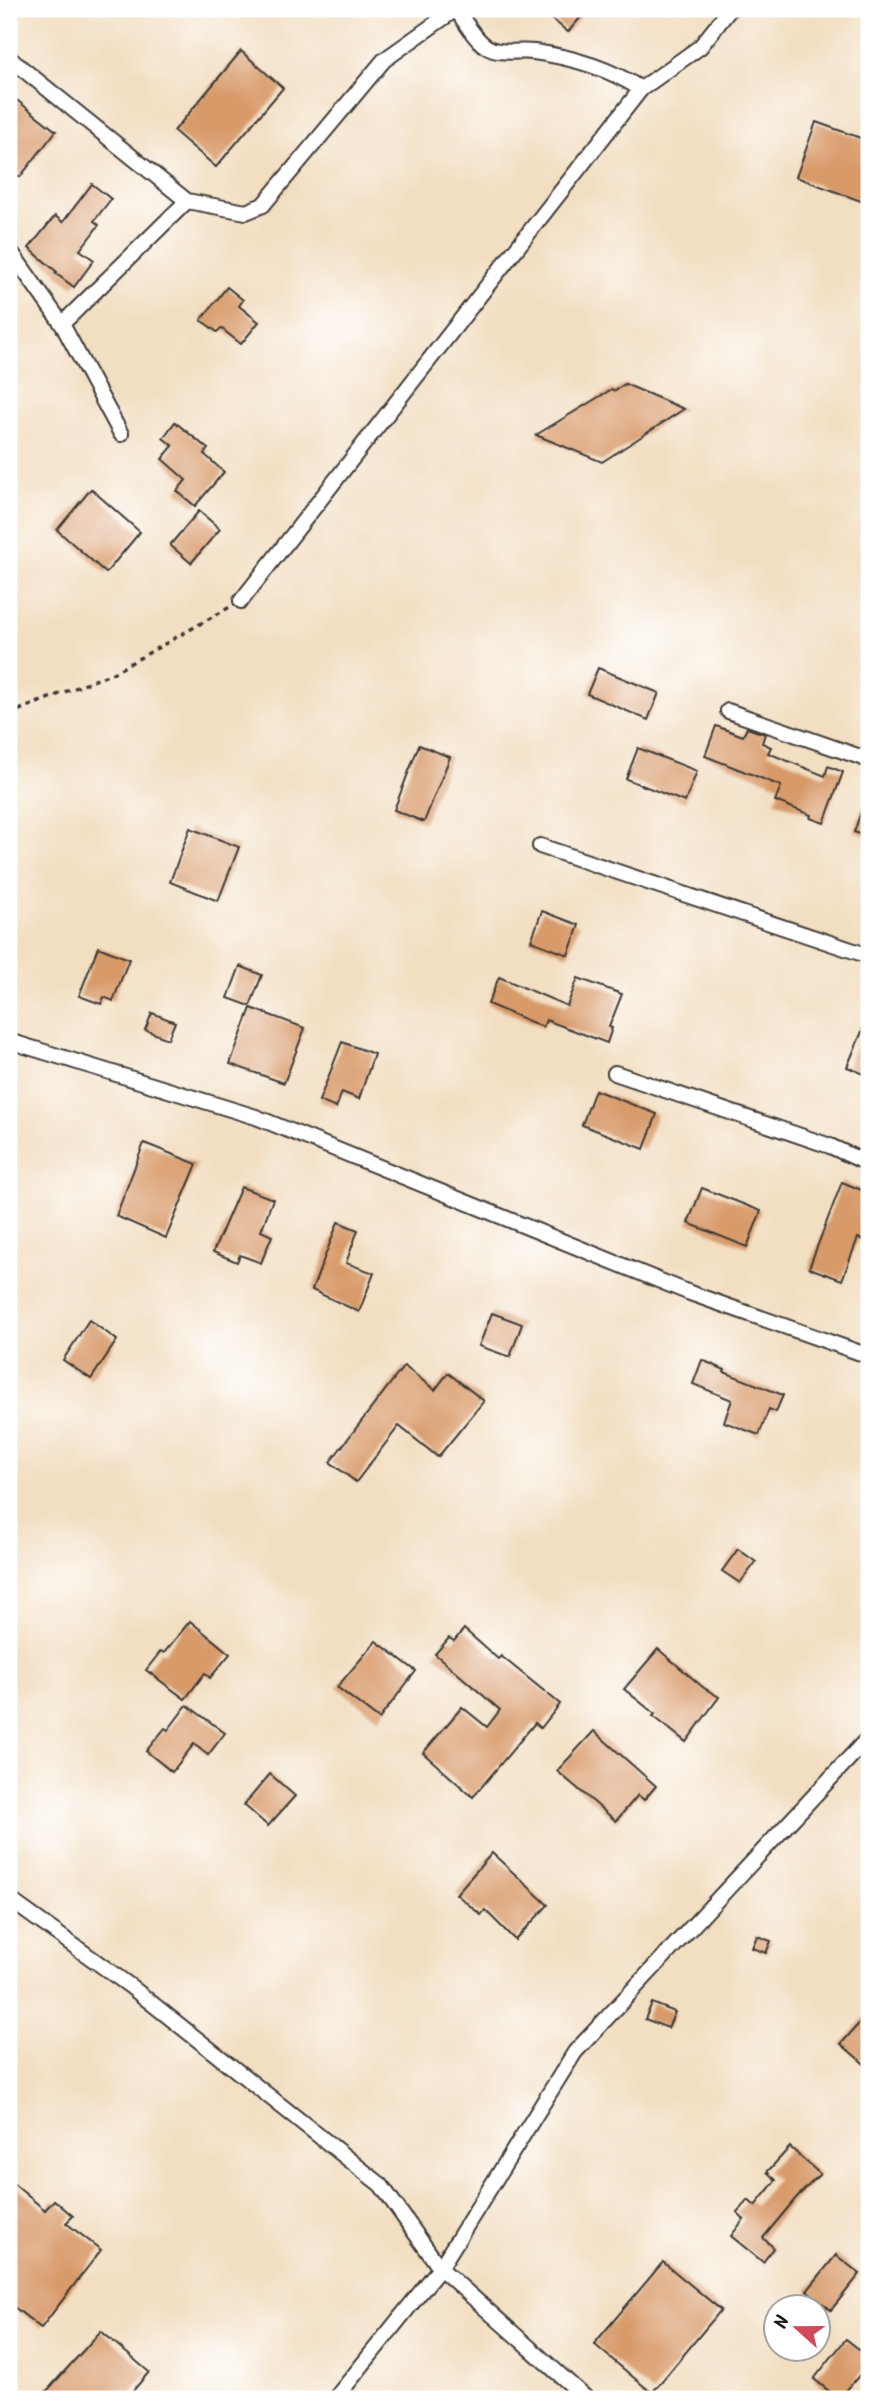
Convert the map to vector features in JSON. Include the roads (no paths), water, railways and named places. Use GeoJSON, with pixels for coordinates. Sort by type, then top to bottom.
{"type":"FeatureCollection","features":[{"type":"Feature","properties":{"kind":"street"},"geometry":{"type":"LineString","coordinates":[[9,58],[187,201],[246,212],[263,205],[384,60],[456,9],[489,49],[534,52],[566,58],[620,76],[641,89]]}},
{"type":"Feature","properties":{"kind":"street"},"geometry":{"type":"LineString","coordinates":[[241,601],[641,89],[700,47],[730,9]]}},
{"type":"Feature","properties":{"kind":"street"},"geometry":{"type":"LineString","coordinates":[[62,324],[187,201]]}},
{"type":"Feature","properties":{"kind":"street"},"geometry":{"type":"LineString","coordinates":[[9,249],[62,324],[121,434]]}},
{"type":"Feature","properties":{"kind":"street"},"geometry":{"type":"LineString","coordinates":[[728,711],[869,760]]}},
{"type":"Feature","properties":{"kind":"street"},"geometry":{"type":"LineString","coordinates":[[540,846],[869,956]]}},
{"type":"Feature","properties":{"kind":"street"},"geometry":{"type":"LineString","coordinates":[[9,1041],[257,1117],[690,1293],[869,1356]]}},
{"type":"Feature","properties":{"kind":"street"},"geometry":{"type":"LineString","coordinates":[[615,1073],[831,1146],[869,1164]]}},
{"type":"Feature","properties":{"kind":"street"},"geometry":{"type":"LineString","coordinates":[[335,2399],[440,2268],[575,2052],[869,1737]]}},
{"type":"Feature","properties":{"kind":"street"},"geometry":{"type":"LineString","coordinates":[[9,1899],[130,1986],[381,2185],[440,2268],[587,2399]]}}]}
